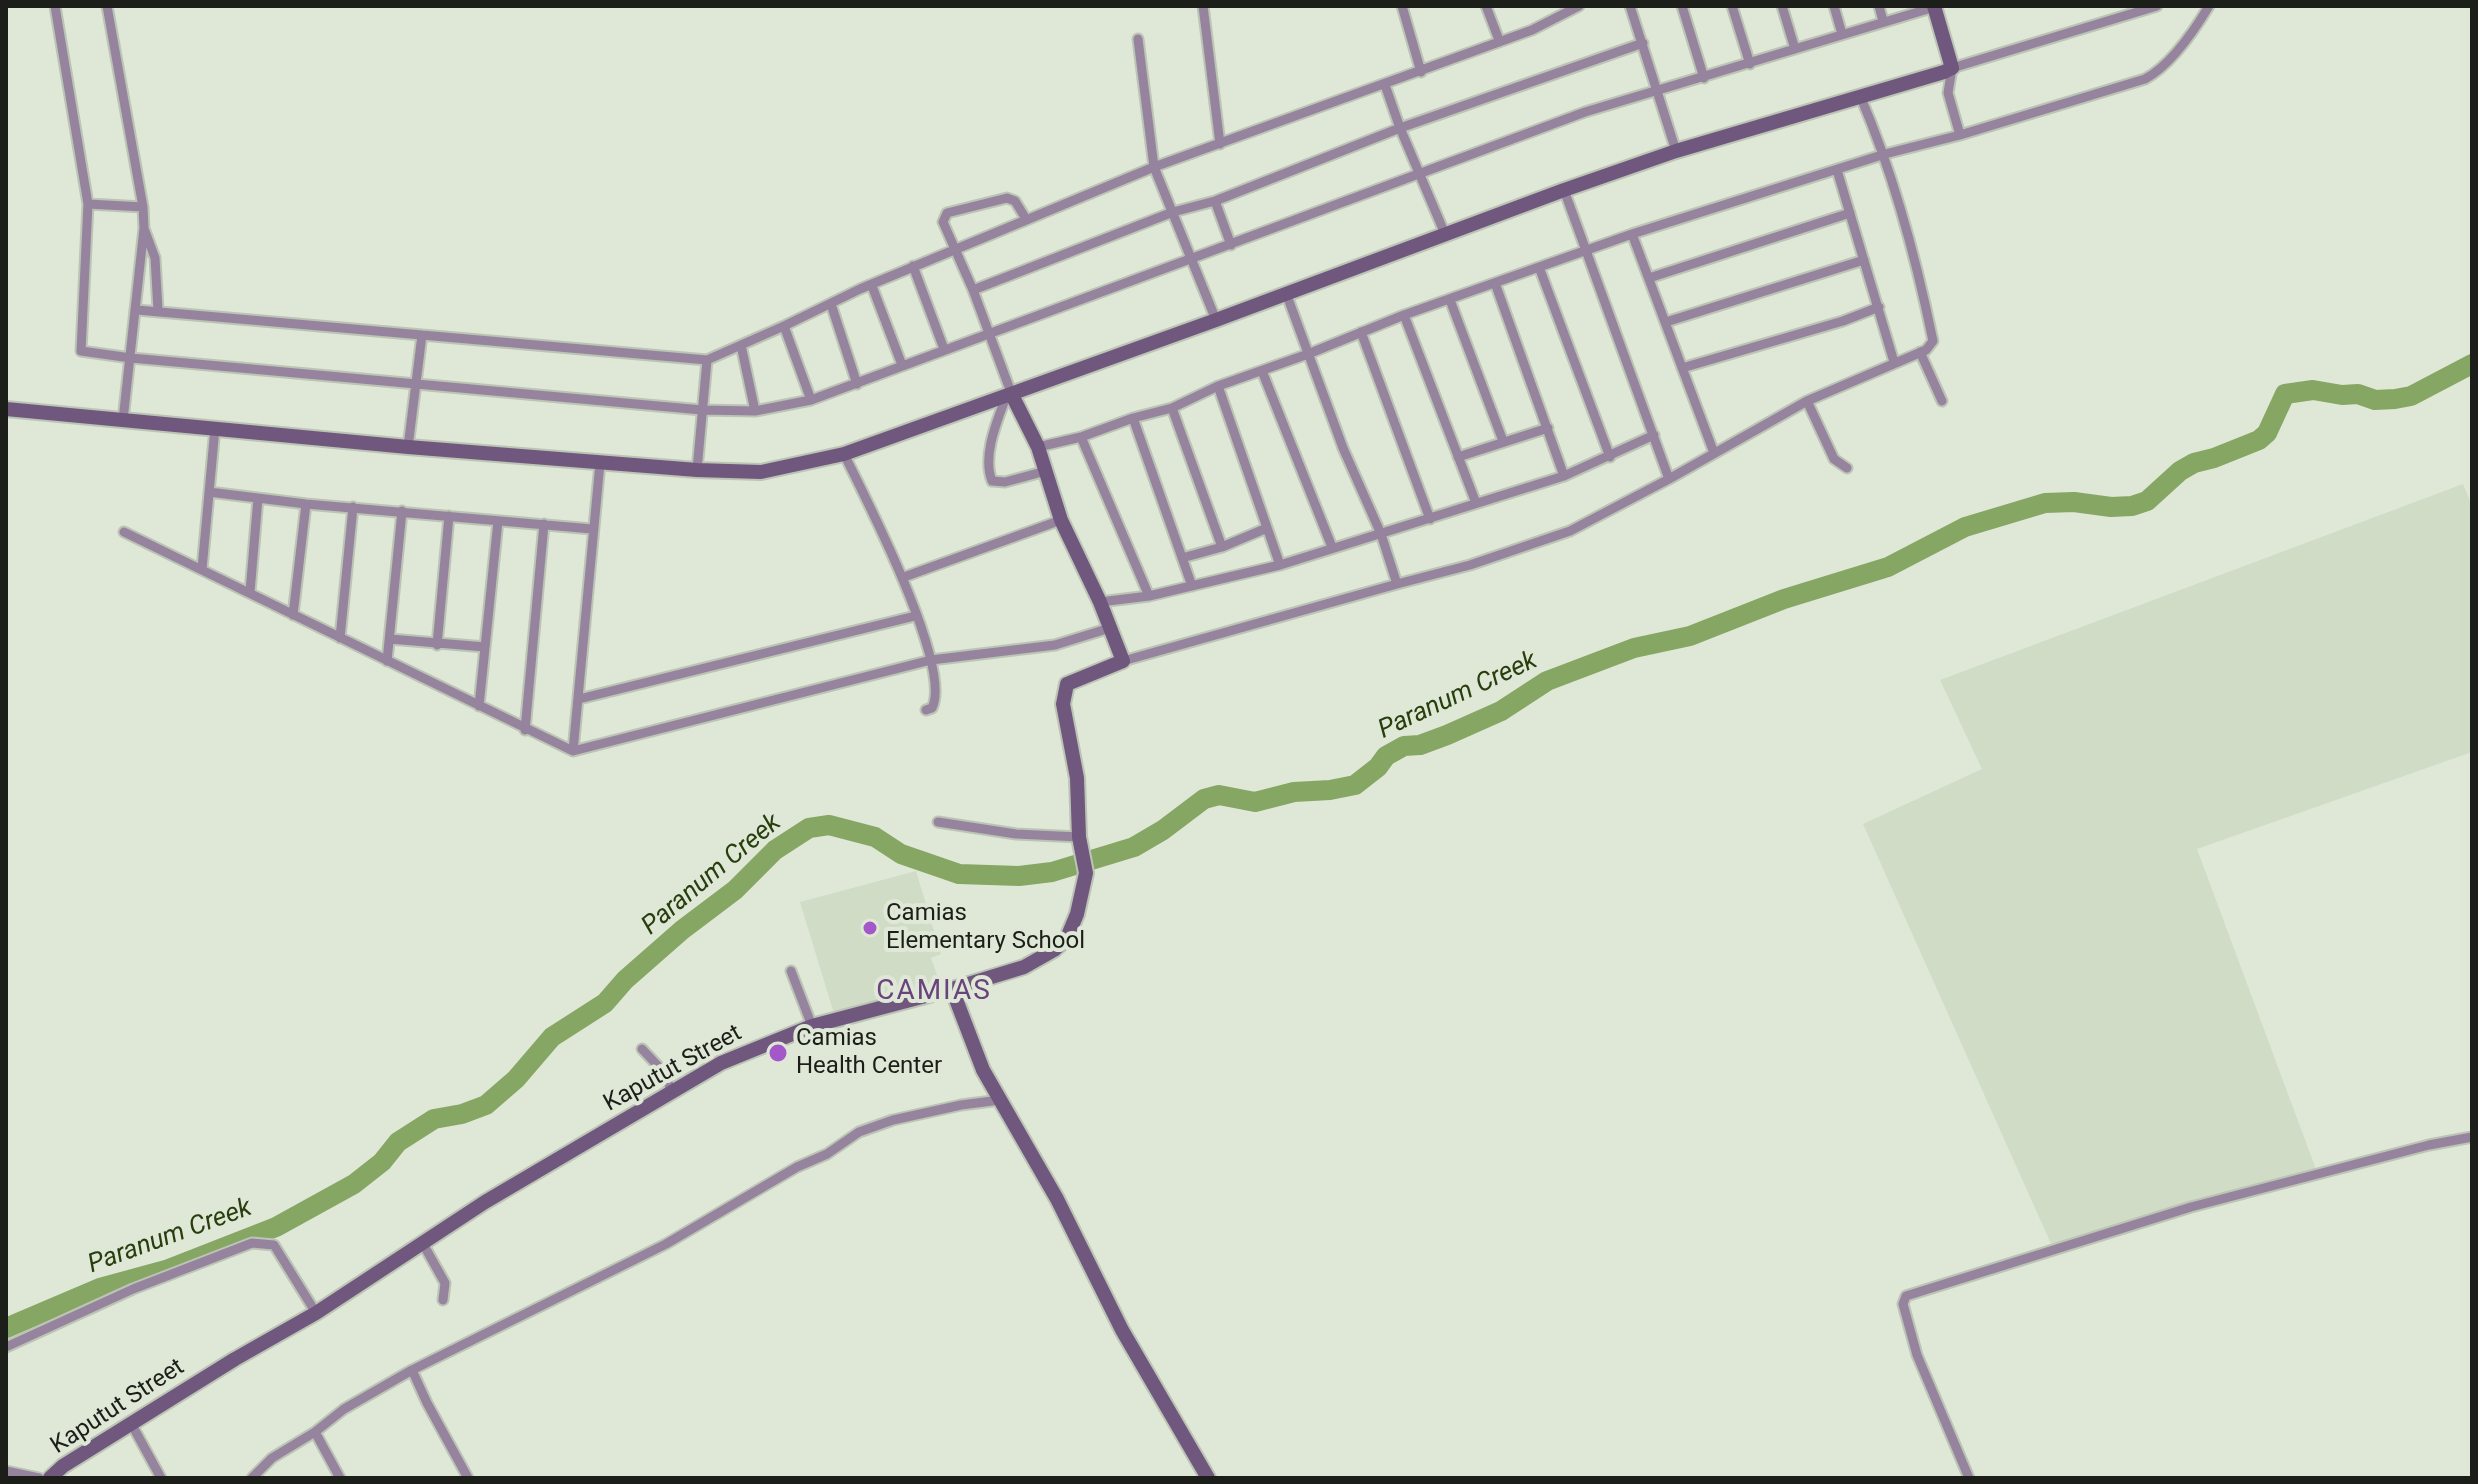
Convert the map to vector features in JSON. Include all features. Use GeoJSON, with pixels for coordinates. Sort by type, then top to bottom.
{"type":"FeatureCollection","features":[{"type":"Feature","properties":{"kind":"street"},"geometry":{"type":"LineString","coordinates":[[55,6],[88,204],[81,351],[702,410],[755,411],[811,400],[1585,112],[1936,6],[1952,68],[1948,93],[1960,135]]}},
{"type":"Feature","properties":{"kind":"street"},"geometry":{"type":"LineString","coordinates":[[107,6],[143,207],[144,228],[123,420]]}},
{"type":"Feature","properties":{"kind":"street"},"geometry":{"type":"LineString","coordinates":[[1203,6],[1220,144]]}},
{"type":"Feature","properties":{"kind":"street"},"geometry":{"type":"LineString","coordinates":[[1402,6],[1421,72]]}},
{"type":"Feature","properties":{"kind":"street"},"geometry":{"type":"LineString","coordinates":[[1486,6],[1499,40]]}},
{"type":"Feature","properties":{"kind":"street"},"geometry":{"type":"LineString","coordinates":[[137,310],[707,360],[913,266],[1154,167],[1532,30],[1579,6]]}},
{"type":"Feature","properties":{"kind":"street"},"geometry":{"type":"LineString","coordinates":[[1630,6],[1676,151]]}},
{"type":"Feature","properties":{"kind":"street"},"geometry":{"type":"LineString","coordinates":[[1682,6],[1704,78]]}},
{"type":"Feature","properties":{"kind":"street"},"geometry":{"type":"LineString","coordinates":[[1732,6],[1750,64]]}},
{"type":"Feature","properties":{"kind":"street"},"geometry":{"type":"LineString","coordinates":[[1782,6],[1795,49]]}},
{"type":"Feature","properties":{"kind":"street"},"geometry":{"type":"LineString","coordinates":[[1834,6],[1842,34]]}},
{"type":"Feature","properties":{"kind":"street"},"geometry":{"type":"LineString","coordinates":[[1879,6],[1883,21]]}},
{"type":"Feature","properties":{"kind":"street"},"geometry":{"type":"LineString","coordinates":[[6,409],[408,447],[697,470],[761,472],[844,454],[1676,151],[1861,98],[2157,6]]}},
{"type":"Feature","properties":{"kind":"street"},"geometry":{"type":"LineString","coordinates":[[1038,447],[1081,437],[1172,408],[1218,386],[1404,315],[1632,234],[2155,73],[2209,6]]}},
{"type":"Feature","properties":{"kind":"street"},"geometry":{"type":"LineString","coordinates":[[1138,39],[1154,167],[1216,320]]}},
{"type":"Feature","properties":{"kind":"street"},"geometry":{"type":"LineString","coordinates":[[973,290],[1173,212],[1215,201],[1400,128],[1643,43]]}},
{"type":"Feature","properties":{"kind":"street"},"geometry":{"type":"LineString","coordinates":[[1385,85],[1445,234]]}},
{"type":"Feature","properties":{"kind":"street"},"geometry":{"type":"LineString","coordinates":[[1026,219],[1015,201],[1007,198],[947,213],[943,222],[973,290],[1009,396],[1038,447],[1061,520],[1100,602],[1123,661],[1470,565],[1570,531],[1807,401],[1926,350],[1933,341],[1885,154],[1861,98]]}},
{"type":"Feature","properties":{"kind":"street"},"geometry":{"type":"LineString","coordinates":[[1837,170],[1894,362]]}},
{"type":"Feature","properties":{"kind":"street"},"geometry":{"type":"LineString","coordinates":[[1564,190],[1669,479]]}},
{"type":"Feature","properties":{"kind":"street"},"geometry":{"type":"LineString","coordinates":[[1215,201],[1231,245]]}},
{"type":"Feature","properties":{"kind":"street"},"geometry":{"type":"LineString","coordinates":[[88,204],[143,207]]}},
{"type":"Feature","properties":{"kind":"street"},"geometry":{"type":"LineString","coordinates":[[1649,278],[1850,213]]}},
{"type":"Feature","properties":{"kind":"street"},"geometry":{"type":"LineString","coordinates":[[144,228],[155,258],[158,310]]}},
{"type":"Feature","properties":{"kind":"street"},"geometry":{"type":"LineString","coordinates":[[1632,234],[1714,453]]}},
{"type":"Feature","properties":{"kind":"street"},"geometry":{"type":"LineString","coordinates":[[1666,322],[1864,260]]}},
{"type":"Feature","properties":{"kind":"street"},"geometry":{"type":"LineString","coordinates":[[913,266],[944,349]]}},
{"type":"Feature","properties":{"kind":"street"},"geometry":{"type":"LineString","coordinates":[[1539,267],[1610,457]]}},
{"type":"Feature","properties":{"kind":"street"},"geometry":{"type":"LineString","coordinates":[[1495,283],[1564,476]]}},
{"type":"Feature","properties":{"kind":"street"},"geometry":{"type":"LineString","coordinates":[[872,286],[902,365]]}},
{"type":"Feature","properties":{"kind":"street"},"geometry":{"type":"LineString","coordinates":[[1286,293],[1343,448],[1381,534],[1397,584]]}},
{"type":"Feature","properties":{"kind":"street"},"geometry":{"type":"LineString","coordinates":[[1450,300],[1503,441]]}},
{"type":"Feature","properties":{"kind":"street"},"geometry":{"type":"LineString","coordinates":[[831,304],[857,384]]}},
{"type":"Feature","properties":{"kind":"street"},"geometry":{"type":"LineString","coordinates":[[1682,368],[1843,321],[1879,307]]}},
{"type":"Feature","properties":{"kind":"street"},"geometry":{"type":"LineString","coordinates":[[1404,315],[1476,503]]}},
{"type":"Feature","properties":{"kind":"street"},"geometry":{"type":"LineString","coordinates":[[784,326],[811,400]]}},
{"type":"Feature","properties":{"kind":"street"},"geometry":{"type":"LineString","coordinates":[[1361,332],[1430,519]]}},
{"type":"Feature","properties":{"kind":"street"},"geometry":{"type":"LineString","coordinates":[[408,447],[422,335]]}},
{"type":"Feature","properties":{"kind":"street"},"geometry":{"type":"LineString","coordinates":[[741,345],[755,411]]}},
{"type":"Feature","properties":{"kind":"street"},"geometry":{"type":"LineString","coordinates":[[1920,352],[1942,401]]}},
{"type":"Feature","properties":{"kind":"street"},"geometry":{"type":"LineString","coordinates":[[697,470],[707,360]]}},
{"type":"Feature","properties":{"kind":"street"},"geometry":{"type":"LineString","coordinates":[[1262,371],[1332,547]]}},
{"type":"Feature","properties":{"kind":"street"},"geometry":{"type":"LineString","coordinates":[[1218,386],[1280,565]]}},
{"type":"Feature","properties":{"kind":"street"},"geometry":{"type":"LineString","coordinates":[[1009,396],[996,426],[987,469],[992,481],[1005,482],[1046,471]]}},
{"type":"Feature","properties":{"kind":"street"},"geometry":{"type":"LineString","coordinates":[[1807,401],[1834,459],[1847,468]]}},
{"type":"Feature","properties":{"kind":"street"},"geometry":{"type":"LineString","coordinates":[[1172,408],[1222,547]]}},
{"type":"Feature","properties":{"kind":"street"},"geometry":{"type":"LineString","coordinates":[[1133,418],[1192,586]]}},
{"type":"Feature","properties":{"kind":"street"},"geometry":{"type":"LineString","coordinates":[[202,569],[215,428]]}},
{"type":"Feature","properties":{"kind":"street"},"geometry":{"type":"LineString","coordinates":[[1458,457],[1548,428]]}},
{"type":"Feature","properties":{"kind":"street"},"geometry":{"type":"LineString","coordinates":[[1100,602],[1149,596],[1280,565],[1564,476],[1654,435]]}},
{"type":"Feature","properties":{"kind":"street"},"geometry":{"type":"LineString","coordinates":[[1081,437],[1149,596]]}},
{"type":"Feature","properties":{"kind":"street"},"geometry":{"type":"LineString","coordinates":[[844,454],[904,577],[931,660],[936,701],[932,708],[926,710]]}},
{"type":"Feature","properties":{"kind":"street"},"geometry":{"type":"LineString","coordinates":[[573,751],[600,463]]}},
{"type":"Feature","properties":{"kind":"street"},"geometry":{"type":"LineString","coordinates":[[209,492],[306,504],[592,529]]}},
{"type":"Feature","properties":{"kind":"street"},"geometry":{"type":"LineString","coordinates":[[250,592],[258,498]]}},
{"type":"Feature","properties":{"kind":"street"},"geometry":{"type":"LineString","coordinates":[[293,615],[306,504]]}},
{"type":"Feature","properties":{"kind":"street"},"geometry":{"type":"LineString","coordinates":[[340,638],[353,507]]}},
{"type":"Feature","properties":{"kind":"street"},"geometry":{"type":"LineString","coordinates":[[387,661],[402,511]]}},
{"type":"Feature","properties":{"kind":"street"},"geometry":{"type":"LineString","coordinates":[[437,645],[449,516]]}},
{"type":"Feature","properties":{"kind":"street"},"geometry":{"type":"LineString","coordinates":[[904,577],[1061,520]]}},
{"type":"Feature","properties":{"kind":"street"},"geometry":{"type":"LineString","coordinates":[[479,706],[498,521]]}},
{"type":"Feature","properties":{"kind":"street"},"geometry":{"type":"LineString","coordinates":[[525,730],[544,524]]}},
{"type":"Feature","properties":{"kind":"street"},"geometry":{"type":"LineString","coordinates":[[1182,558],[1222,547],[1267,528]]}},
{"type":"Feature","properties":{"kind":"street"},"geometry":{"type":"LineString","coordinates":[[124,532],[573,751],[931,660],[1055,645],[1110,628]]}},
{"type":"Feature","properties":{"kind":"street"},"geometry":{"type":"LineString","coordinates":[[579,699],[915,616]]}},
{"type":"Feature","properties":{"kind":"street"},"geometry":{"type":"LineString","coordinates":[[390,639],[485,647]]}},
{"type":"Feature","properties":{"kind":"street","name":"Kaputut Street"},"geometry":{"type":"LineString","coordinates":[[50,1478],[63,1466],[235,1359],[316,1313],[422,1242],[721,1063],[812,1026],[1024,967],[1054,950],[1067,938],[1077,914],[1086,873],[1077,778],[1064,695],[1067,684],[1123,661]]}},
{"type":"Feature","properties":{"kind":"street"},"geometry":{"type":"LineString","coordinates":[[938,822],[1081,843]]}},
{"type":"Feature","properties":{"kind":"street"},"geometry":{"type":"LineString","coordinates":[[791,971],[812,1026]]}},
{"type":"Feature","properties":{"kind":"street"},"geometry":{"type":"LineString","coordinates":[[952,989],[983,1070],[1057,1199],[1122,1330],[1208,1478]]}},
{"type":"Feature","properties":{"kind":"street"},"geometry":{"type":"LineString","coordinates":[[642,1049],[658,1066],[672,1090]]}},
{"type":"Feature","properties":{"kind":"street"},"geometry":{"type":"LineString","coordinates":[[252,1478],[272,1458],[315,1432],[344,1409],[412,1370],[666,1244],[797,1167],[827,1154],[859,1132],[893,1120],[1000,1100]]}},
{"type":"Feature","properties":{"kind":"street"},"geometry":{"type":"LineString","coordinates":[[1969,1478],[1917,1355],[1903,1304],[1906,1296],[2191,1207],[2429,1145],[2472,1137]]}},
{"type":"Feature","properties":{"kind":"street"},"geometry":{"type":"LineString","coordinates":[[422,1242],[445,1283],[443,1300]]}},
{"type":"Feature","properties":{"kind":"street"},"geometry":{"type":"LineString","coordinates":[[6,1347],[133,1289],[252,1243],[274,1245],[316,1313]]}},
{"type":"Feature","properties":{"kind":"street"},"geometry":{"type":"LineString","coordinates":[[412,1370],[468,1478]]}},
{"type":"Feature","properties":{"kind":"street"},"geometry":{"type":"LineString","coordinates":[[132,1425],[161,1478]]}},
{"type":"Feature","properties":{"kind":"street"},"geometry":{"type":"LineString","coordinates":[[315,1432],[340,1478]]}},
{"type":"Feature","properties":{"kind":"street"},"geometry":{"type":"LineString","coordinates":[[6,1471],[39,1478]]}},
{"type":"Feature","properties":{"kind":"shaded area"},"geometry":{"type":"Polygon","coordinates":[[[2463,484],[2472,506],[2472,752],[2197,849],[2317,1172],[2052,1246],[1863,824],[1982,769],[1940,680],[2463,484]]]}},
{"type":"Feature","properties":{"kind":"shaded area","name":"Camias Elementary School"},"geometry":{"type":"Polygon","coordinates":[[[916,871],[941,954],[931,958],[941,986],[835,1017],[800,902],[916,871]]]}},
{"type":"Feature","properties":{"kind":"green space"},"geometry":{"type":"Polygon","coordinates":[[[30,1308],[53,1325],[6,1350],[6,1319],[30,1308]]]}},
{"type":"Feature","properties":{"kind":"waterway","name":"Paranum Creek"},"geometry":{"type":"LineString","coordinates":[[6,1328],[100,1288],[166,1270],[276,1227],[354,1184],[382,1162],[398,1142],[434,1119],[462,1114],[486,1105],[516,1079],[552,1037],[605,1003],[625,980],[682,930],[735,890],[775,850],[809,828],[829,825],[875,837],[901,854],[959,874],[1019,876],[1052,872],[1134,847],[1204,799],[1219,795],[1255,802],[1294,792],[1355,785],[1378,767],[1386,756],[1404,746],[1420,745],[1501,711],[1547,681],[1634,648],[1690,636],[1784,599],[1888,567],[1965,527],[2045,503],[2074,502],[2111,507],[2132,506],[2147,501],[2180,471],[2194,463],[2259,440],[2267,433],[2285,394],[2313,390],[2342,395],[2358,394],[2375,400],[2395,399],[2411,396],[2472,364]]}},
{"type":"Feature","properties":{"kind":"place","name":"Camias Elementary School"},"geometry":{"type":"Point","coordinates":[870,928]}},
{"type":"Feature","properties":{"kind":"place","name":"Camias Health Center"},"geometry":{"type":"Point","coordinates":[778,1053]}},
{"type":"Feature","properties":{"kind":"district","name":"CAMIAS"},"geometry":{"type":"Point","coordinates":[934,992]}}]}
